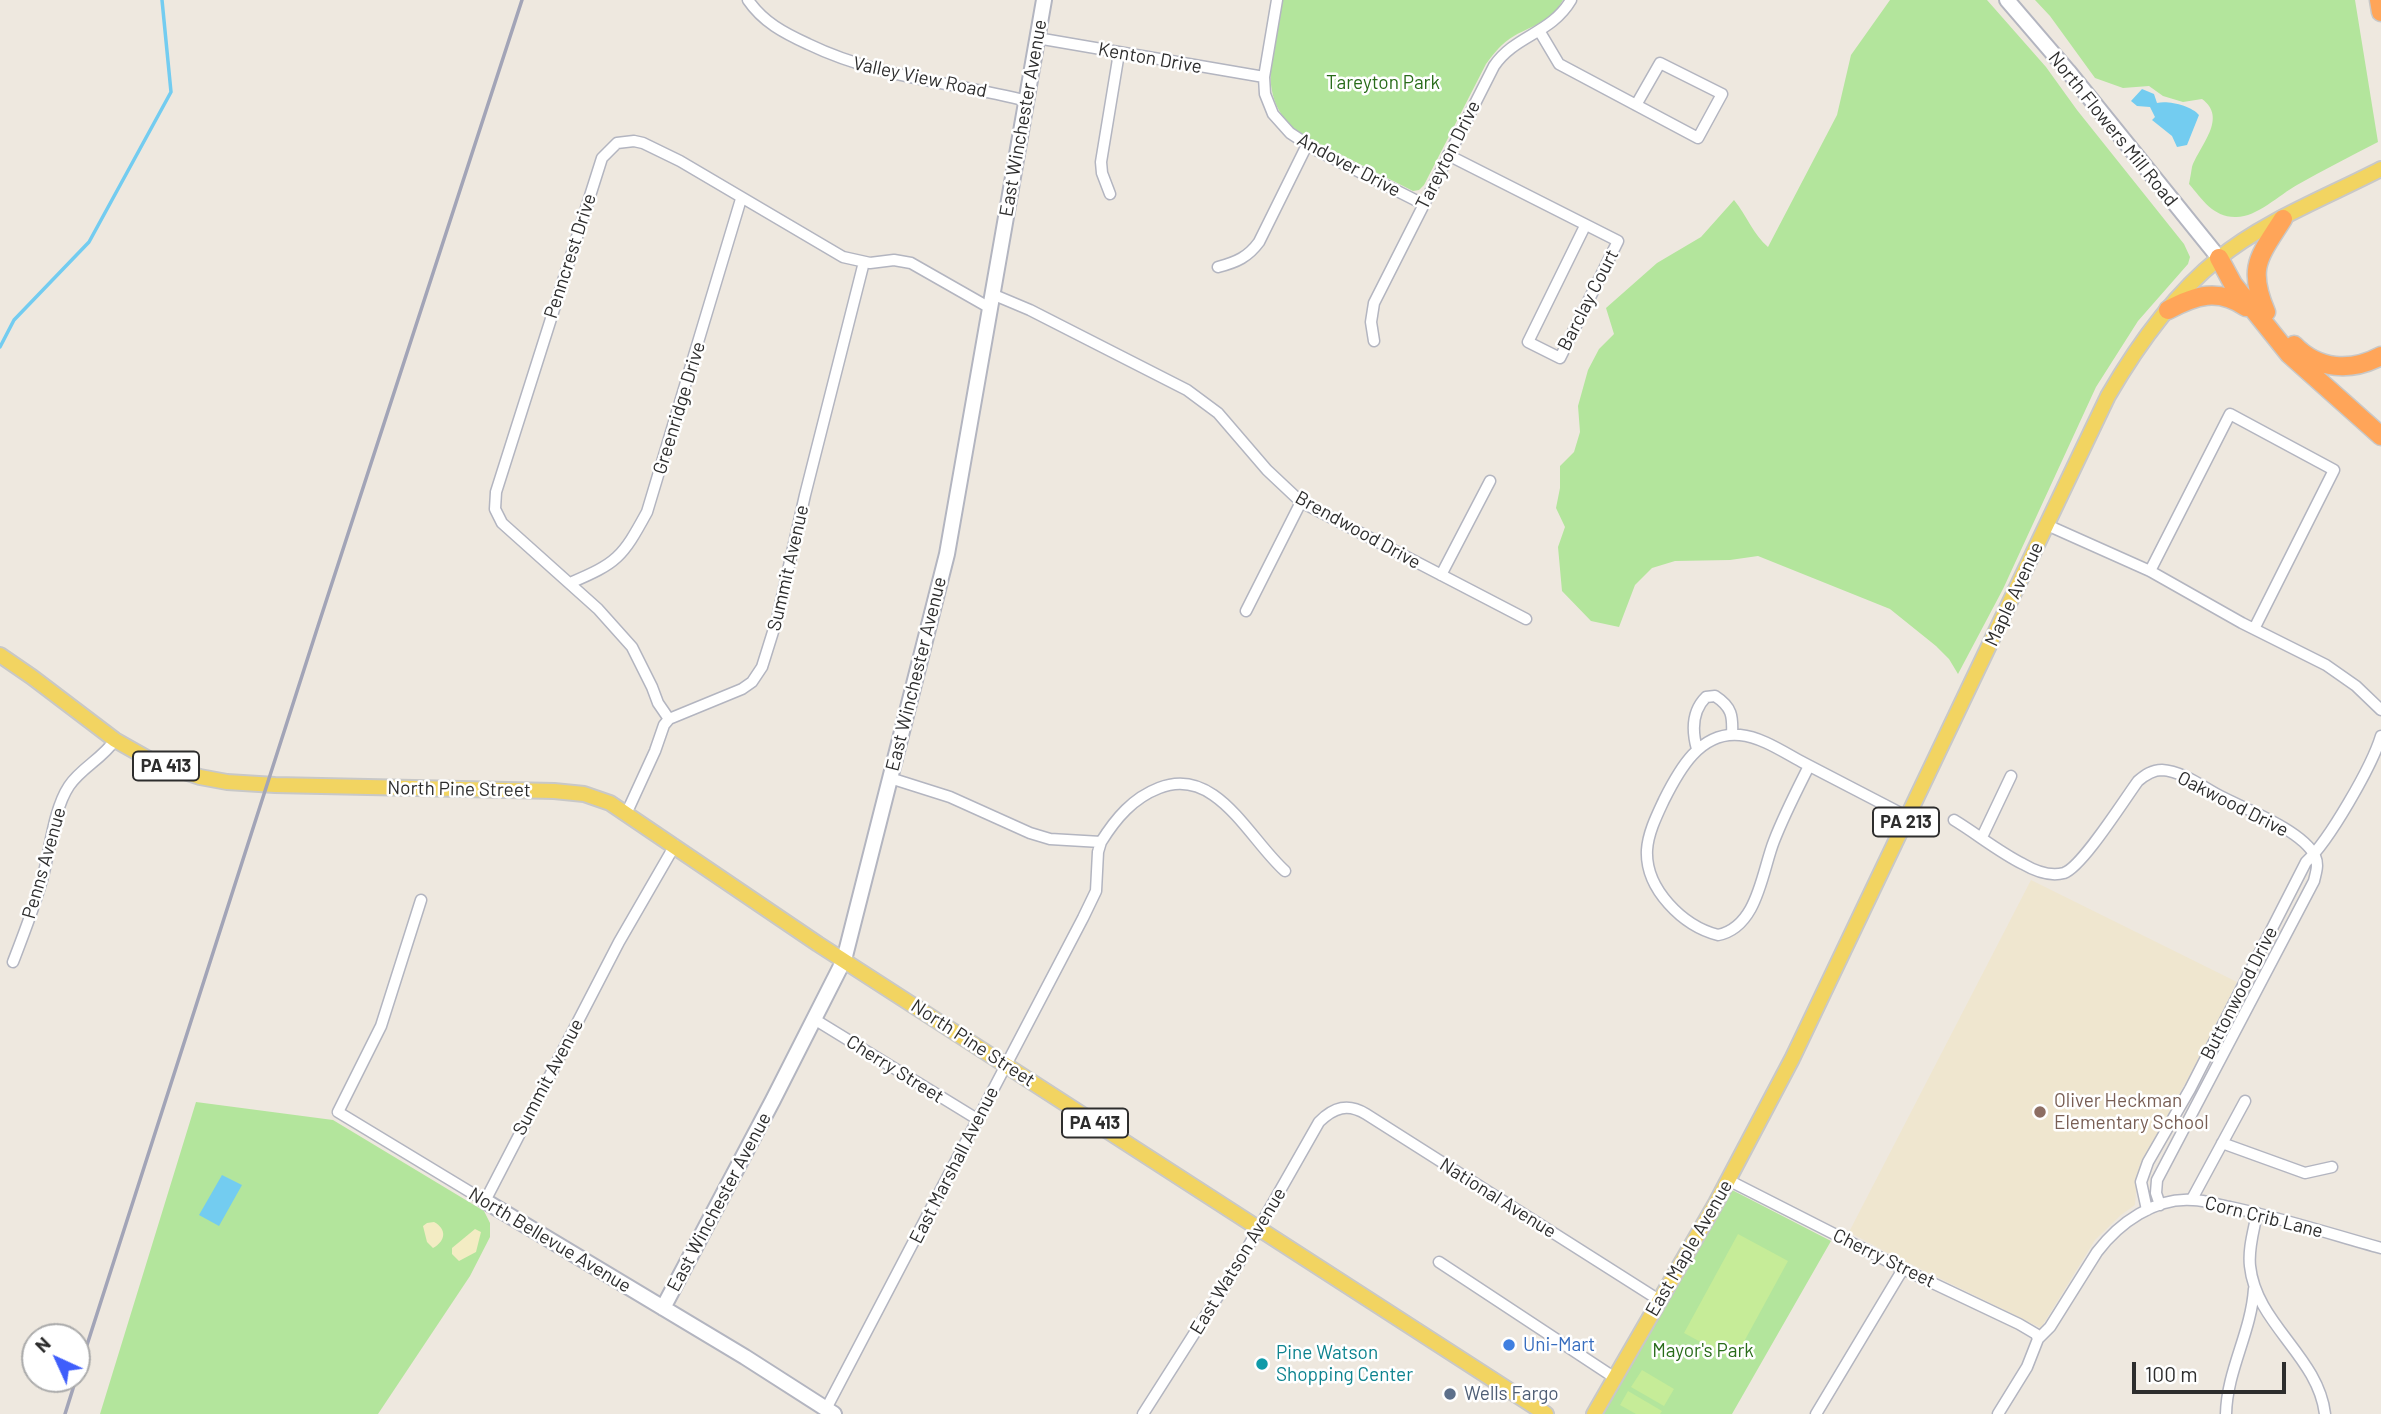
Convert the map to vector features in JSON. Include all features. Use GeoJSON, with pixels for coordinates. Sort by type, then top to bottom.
{"type":"FeatureCollection","features":[{"type":"Feature","properties":{"kind":"highway"},"geometry":{"type":"LineString","coordinates":[[2379,0],[2381,12]]}},
{"type":"Feature","properties":{"kind":"highway"},"geometry":{"type":"LineString","coordinates":[[2262,315],[2256,271],[2260,257],[2283,219]]}},
{"type":"Feature","properties":{"kind":"highway"},"geometry":{"type":"LineString","coordinates":[[2219,258],[2233,285],[2300,352],[2318,362],[2343,367],[2364,364],[2381,356]]}},
{"type":"Feature","properties":{"kind":"highway"},"geometry":{"type":"LineString","coordinates":[[2168,310],[2189,299],[2215,294],[2236,300],[2262,315],[2302,368],[2381,436]]}},
{"type":"Feature","properties":{"kind":"main road","name":"Maple Avenue"},"geometry":{"type":"LineString","coordinates":[[1761,1118],[1908,817],[2108,396],[2136,349],[2168,310],[2219,258],[2283,219],[2381,169]]}},
{"type":"Feature","properties":{"kind":"main road","name":"PA 413"},"geometry":{"type":"LineString","coordinates":[[0,655],[115,740]]}},
{"type":"Feature","properties":{"kind":"main road","name":"North Pine Street"},"geometry":{"type":"LineString","coordinates":[[115,740],[154,762],[227,782],[584,793],[598,798],[627,812],[844,960],[1546,1414]]}},
{"type":"Feature","properties":{"kind":"main road","name":"East Maple Avenue"},"geometry":{"type":"LineString","coordinates":[[1594,1414],[1761,1118]]}},
{"type":"Feature","properties":{"kind":"street","name":"Valley View Road"},"geometry":{"type":"LineString","coordinates":[[748,0],[762,17],[777,29],[855,65],[1027,101]]}},
{"type":"Feature","properties":{"kind":"street","name":"East Winchester Avenue"},"geometry":{"type":"LineString","coordinates":[[663,1307],[844,960],[947,554],[1044,0]]}},
{"type":"Feature","properties":{"kind":"street","name":"Andover Drive"},"geometry":{"type":"LineString","coordinates":[[1277,0],[1264,77],[1265,94],[1273,114],[1283,127],[1307,145],[1423,204]]}},
{"type":"Feature","properties":{"kind":"street","name":"Tareyton Drive"},"geometry":{"type":"LineString","coordinates":[[1374,341],[1371,322],[1374,303],[1448,155],[1502,55],[1556,21],[1571,0]]}},
{"type":"Feature","properties":{"kind":"street","name":"North Flowers Mill Road"},"geometry":{"type":"LineString","coordinates":[[2007,0],[2219,258]]}},
{"type":"Feature","properties":{"kind":"street"},"geometry":{"type":"LineString","coordinates":[[1540,32],[1559,64],[1636,105],[1698,138],[1722,93],[1660,63],[1636,105]]}},
{"type":"Feature","properties":{"kind":"street","name":"Kenton Drive"},"geometry":{"type":"LineString","coordinates":[[1037,38],[1264,77]]}},
{"type":"Feature","properties":{"kind":"street"},"geometry":{"type":"LineString","coordinates":[[1111,194],[1102,173],[1101,162],[1119,53]]}},
{"type":"Feature","properties":{"kind":"street","name":"Penncrest Drive"},"geometry":{"type":"LineString","coordinates":[[668,719],[632,647],[608,618],[502,523],[495,500],[601,158],[617,143],[643,143],[680,161],[843,257],[864,262],[894,260],[911,263],[991,301]]}},
{"type":"Feature","properties":{"kind":"street"},"geometry":{"type":"LineString","coordinates":[[1218,267],[1233,263],[1251,253],[1307,145]]}},
{"type":"Feature","properties":{"kind":"street","name":"Barclay Court"},"geometry":{"type":"LineString","coordinates":[[1448,155],[1618,241],[1560,358],[1528,342],[1584,226]]}},
{"type":"Feature","properties":{"kind":"street","name":"Greenridge Drive"},"geometry":{"type":"LineString","coordinates":[[569,583],[601,569],[621,556],[648,512],[741,199]]}},
{"type":"Feature","properties":{"kind":"street","name":"Summit Avenue"},"geometry":{"type":"LineString","coordinates":[[668,719],[742,688],[751,682],[762,667],[777,619],[791,552],[864,262]]}},
{"type":"Feature","properties":{"kind":"street","name":"Brendwood Drive"},"geometry":{"type":"LineString","coordinates":[[991,301],[1030,310],[1187,390],[1217,413],[1267,470],[1301,502],[1526,619]]}},
{"type":"Feature","properties":{"kind":"street"},"geometry":{"type":"LineString","coordinates":[[2150,571],[2230,414],[2334,470],[2254,629]]}},
{"type":"Feature","properties":{"kind":"street"},"geometry":{"type":"LineString","coordinates":[[1441,575],[1490,481]]}},
{"type":"Feature","properties":{"kind":"street"},"geometry":{"type":"LineString","coordinates":[[1246,611],[1301,502]]}},
{"type":"Feature","properties":{"kind":"street"},"geometry":{"type":"LineString","coordinates":[[2047,525],[2150,571],[2340,673],[2381,710]]}},
{"type":"Feature","properties":{"kind":"street"},"geometry":{"type":"LineString","coordinates":[[1697,749],[1694,723],[1699,704],[1706,696],[1715,696],[1730,708],[1733,715],[1732,735]]}},
{"type":"Feature","properties":{"kind":"street"},"geometry":{"type":"LineString","coordinates":[[627,812],[668,719]]}},
{"type":"Feature","properties":{"kind":"street","name":"Buttonwood Drive"},"geometry":{"type":"LineString","coordinates":[[2147,1210],[2141,1182],[2148,1162],[2195,1078],[2306,862],[2331,832],[2381,736]]}},
{"type":"Feature","properties":{"kind":"street"},"geometry":{"type":"LineString","coordinates":[[1809,766],[1774,842],[1757,896],[1736,927],[1718,934],[1699,927],[1672,907],[1657,888],[1648,862],[1647,849],[1658,813],[1686,760],[1697,749],[1721,737],[1750,737],[1809,766],[1908,817]]}},
{"type":"Feature","properties":{"kind":"street","name":"Penns Avenue"},"geometry":{"type":"LineString","coordinates":[[13,962],[42,881],[68,787],[105,754],[115,740]]}},
{"type":"Feature","properties":{"kind":"street","name":"Oakwood Drive"},"geometry":{"type":"LineString","coordinates":[[1954,820],[2014,859],[2042,873],[2065,872],[2072,869],[2093,843],[2138,781],[2159,770],[2178,775],[2270,820],[2297,837],[2314,854]]}},
{"type":"Feature","properties":{"kind":"street"},"geometry":{"type":"LineString","coordinates":[[1982,837],[2011,776]]}},
{"type":"Feature","properties":{"kind":"street"},"geometry":{"type":"LineString","coordinates":[[890,778],[950,797],[1030,833],[1050,839],[1101,842],[1110,827],[1134,802],[1163,786],[1190,783],[1215,795],[1270,858],[1285,871]]}},
{"type":"Feature","properties":{"kind":"street","name":"East Marshall Avenue"},"geometry":{"type":"LineString","coordinates":[[830,1412],[977,1119],[1096,891],[1101,842]]}},
{"type":"Feature","properties":{"kind":"street","name":"Summit Avenue"},"geometry":{"type":"LineString","coordinates":[[485,1201],[619,942],[675,845]]}},
{"type":"Feature","properties":{"kind":"street","name":"Buttonwood Drive"},"geometry":{"type":"LineString","coordinates":[[2160,1205],[2156,1193],[2157,1180],[2314,881],[2318,867],[2314,854]]}},
{"type":"Feature","properties":{"kind":"street","name":"North Bellevue Avenue"},"geometry":{"type":"LineString","coordinates":[[421,901],[381,1026],[338,1112],[663,1307],[830,1412]]}},
{"type":"Feature","properties":{"kind":"street","name":"Cherry Street"},"geometry":{"type":"LineString","coordinates":[[814,1019],[977,1119]]}},
{"type":"Feature","properties":{"kind":"street"},"geometry":{"type":"LineString","coordinates":[[2192,1199],[2245,1101]]}},
{"type":"Feature","properties":{"kind":"street","name":"National Avenue"},"geometry":{"type":"LineString","coordinates":[[1334,1109],[1353,1108],[1366,1114],[1659,1300]]}},
{"type":"Feature","properties":{"kind":"street","name":"East Watson Avenue"},"geometry":{"type":"LineString","coordinates":[[1143,1414],[1259,1229],[1319,1122],[1334,1109]]}},
{"type":"Feature","properties":{"kind":"street"},"geometry":{"type":"LineString","coordinates":[[2222,1143],[2305,1173],[2332,1167]]}},
{"type":"Feature","properties":{"kind":"street","name":"Cherry Street"},"geometry":{"type":"LineString","coordinates":[[1728,1180],[1903,1269],[2019,1324],[2036,1334],[2038,1339]]}},
{"type":"Feature","properties":{"kind":"street","name":"Corn Crib Lane"},"geometry":{"type":"LineString","coordinates":[[1998,1414],[2026,1367],[2038,1339],[2050,1326],[2105,1241],[2134,1216],[2147,1210],[2192,1199],[2258,1213],[2381,1248]]}},
{"type":"Feature","properties":{"kind":"street"},"geometry":{"type":"LineString","coordinates":[[2258,1213],[2250,1249],[2250,1269],[2254,1286],[2265,1308],[2316,1380],[2325,1414]]}},
{"type":"Feature","properties":{"kind":"street"},"geometry":{"type":"LineString","coordinates":[[1439,1262],[1615,1378]]}},
{"type":"Feature","properties":{"kind":"street"},"geometry":{"type":"LineString","coordinates":[[1816,1414],[1903,1269]]}},
{"type":"Feature","properties":{"kind":"street"},"geometry":{"type":"LineString","coordinates":[[2226,1414],[2229,1385],[2249,1328],[2254,1286]]}},
{"type":"Feature","properties":{"kind":"shaded area","name":"Oliver Heckman Elementary School"},"geometry":{"type":"Polygon","coordinates":[[[2031,880],[2237,982],[2195,1066],[2144,1158],[2137,1178],[2135,1205],[2095,1240],[2041,1328],[1849,1232],[2031,880]]]}},
{"type":"Feature","properties":{"kind":"green space","name":"Tareyton Park"},"geometry":{"type":"Polygon","coordinates":[[[1282,0],[1563,0],[1553,14],[1510,39],[1492,56],[1424,185],[1413,191],[1302,135],[1287,121],[1277,106],[1271,73],[1282,0]]]}},
{"type":"Feature","properties":{"kind":"green space"},"geometry":{"type":"Polygon","coordinates":[[[1890,0],[1987,0],[2046,67],[2184,244],[2190,257],[2188,264],[2138,321],[2096,387],[2003,589],[1958,674],[1949,659],[1936,646],[1890,609],[1758,556],[1730,560],[1675,561],[1652,568],[1635,585],[1619,627],[1591,621],[1562,591],[1558,547],[1565,527],[1556,508],[1560,466],[1574,452],[1580,432],[1578,406],[1588,370],[1599,349],[1614,334],[1606,308],[1657,263],[1701,237],[1734,200],[1768,247],[1837,115],[1851,55],[1890,0]]]}},
{"type":"Feature","properties":{"kind":"green space"},"geometry":{"type":"Polygon","coordinates":[[[2035,0],[2355,0],[2378,142],[2307,179],[2251,214],[2235,217],[2220,214],[2189,184],[2192,167],[2210,132],[2213,115],[2209,106],[2202,99],[2183,102],[2163,96],[2149,86],[2123,88],[2095,78],[2050,16],[2035,0]]]}},
{"type":"Feature","properties":{"kind":"green space"},"geometry":{"type":"Polygon","coordinates":[[[196,1102],[333,1120],[484,1211],[490,1223],[490,1237],[470,1276],[378,1414],[100,1414],[196,1102]]]}},
{"type":"Feature","properties":{"kind":"green space","name":"Mayor's Park"},"geometry":{"type":"Polygon","coordinates":[[[1732,1190],[1831,1241],[1732,1414],[1600,1414],[1732,1190]]]}},
{"type":"Feature","properties":{"kind":"green space"},"geometry":{"type":"Polygon","coordinates":[[[1738,1234],[1788,1261],[1734,1360],[1684,1333],[1738,1234]]]}},
{"type":"Feature","properties":{"kind":"green space"},"geometry":{"type":"Polygon","coordinates":[[[1642,1370],[1674,1389],[1664,1406],[1631,1387],[1642,1370]]]}},
{"type":"Feature","properties":{"kind":"green space"},"geometry":{"type":"Polygon","coordinates":[[[1628,1391],[1662,1411],[1660,1414],[1636,1414],[1620,1405],[1628,1391]]]}},
{"type":"Feature","properties":{"kind":"sand"},"geometry":{"type":"Polygon","coordinates":[[[434,1222],[441,1228],[443,1235],[433,1248],[427,1242],[423,1226],[434,1222]]]}},
{"type":"Feature","properties":{"kind":"sand"},"geometry":{"type":"Polygon","coordinates":[[[475,1229],[481,1232],[476,1252],[459,1261],[452,1254],[452,1248],[475,1229]]]}},
{"type":"Feature","properties":{"kind":"water"},"geometry":{"type":"Polygon","coordinates":[[[2142,89],[2154,94],[2157,103],[2180,104],[2199,115],[2187,145],[2177,147],[2172,136],[2152,120],[2155,117],[2150,107],[2137,106],[2131,101],[2142,89]]]}},
{"type":"Feature","properties":{"kind":"water"},"geometry":{"type":"Polygon","coordinates":[[[222,1175],[242,1185],[219,1226],[199,1215],[222,1175]]]}},
{"type":"Feature","properties":{"kind":"waterway"},"geometry":{"type":"LineString","coordinates":[[0,347],[14,320],[89,242],[171,92],[162,0]]}},
{"type":"Feature","properties":{"kind":"railway"},"geometry":{"type":"LineString","coordinates":[[91,1332],[522,0]]}},
{"type":"Feature","properties":{"kind":"railway"},"geometry":{"type":"LineString","coordinates":[[65,1414],[72,1393]]}},
{"type":"Feature","properties":{"kind":"place","name":"Oliver Heckman Elementary School"},"geometry":{"type":"Point","coordinates":[2040,1112]}},
{"type":"Feature","properties":{"kind":"place","name":"Uni-Mart"},"geometry":{"type":"Point","coordinates":[1509,1345]}},
{"type":"Feature","properties":{"kind":"place","name":"Pine Watson Shopping Center"},"geometry":{"type":"Point","coordinates":[1262,1364]}},
{"type":"Feature","properties":{"kind":"place","name":"Wells Fargo"},"geometry":{"type":"Point","coordinates":[1450,1394]}}]}
